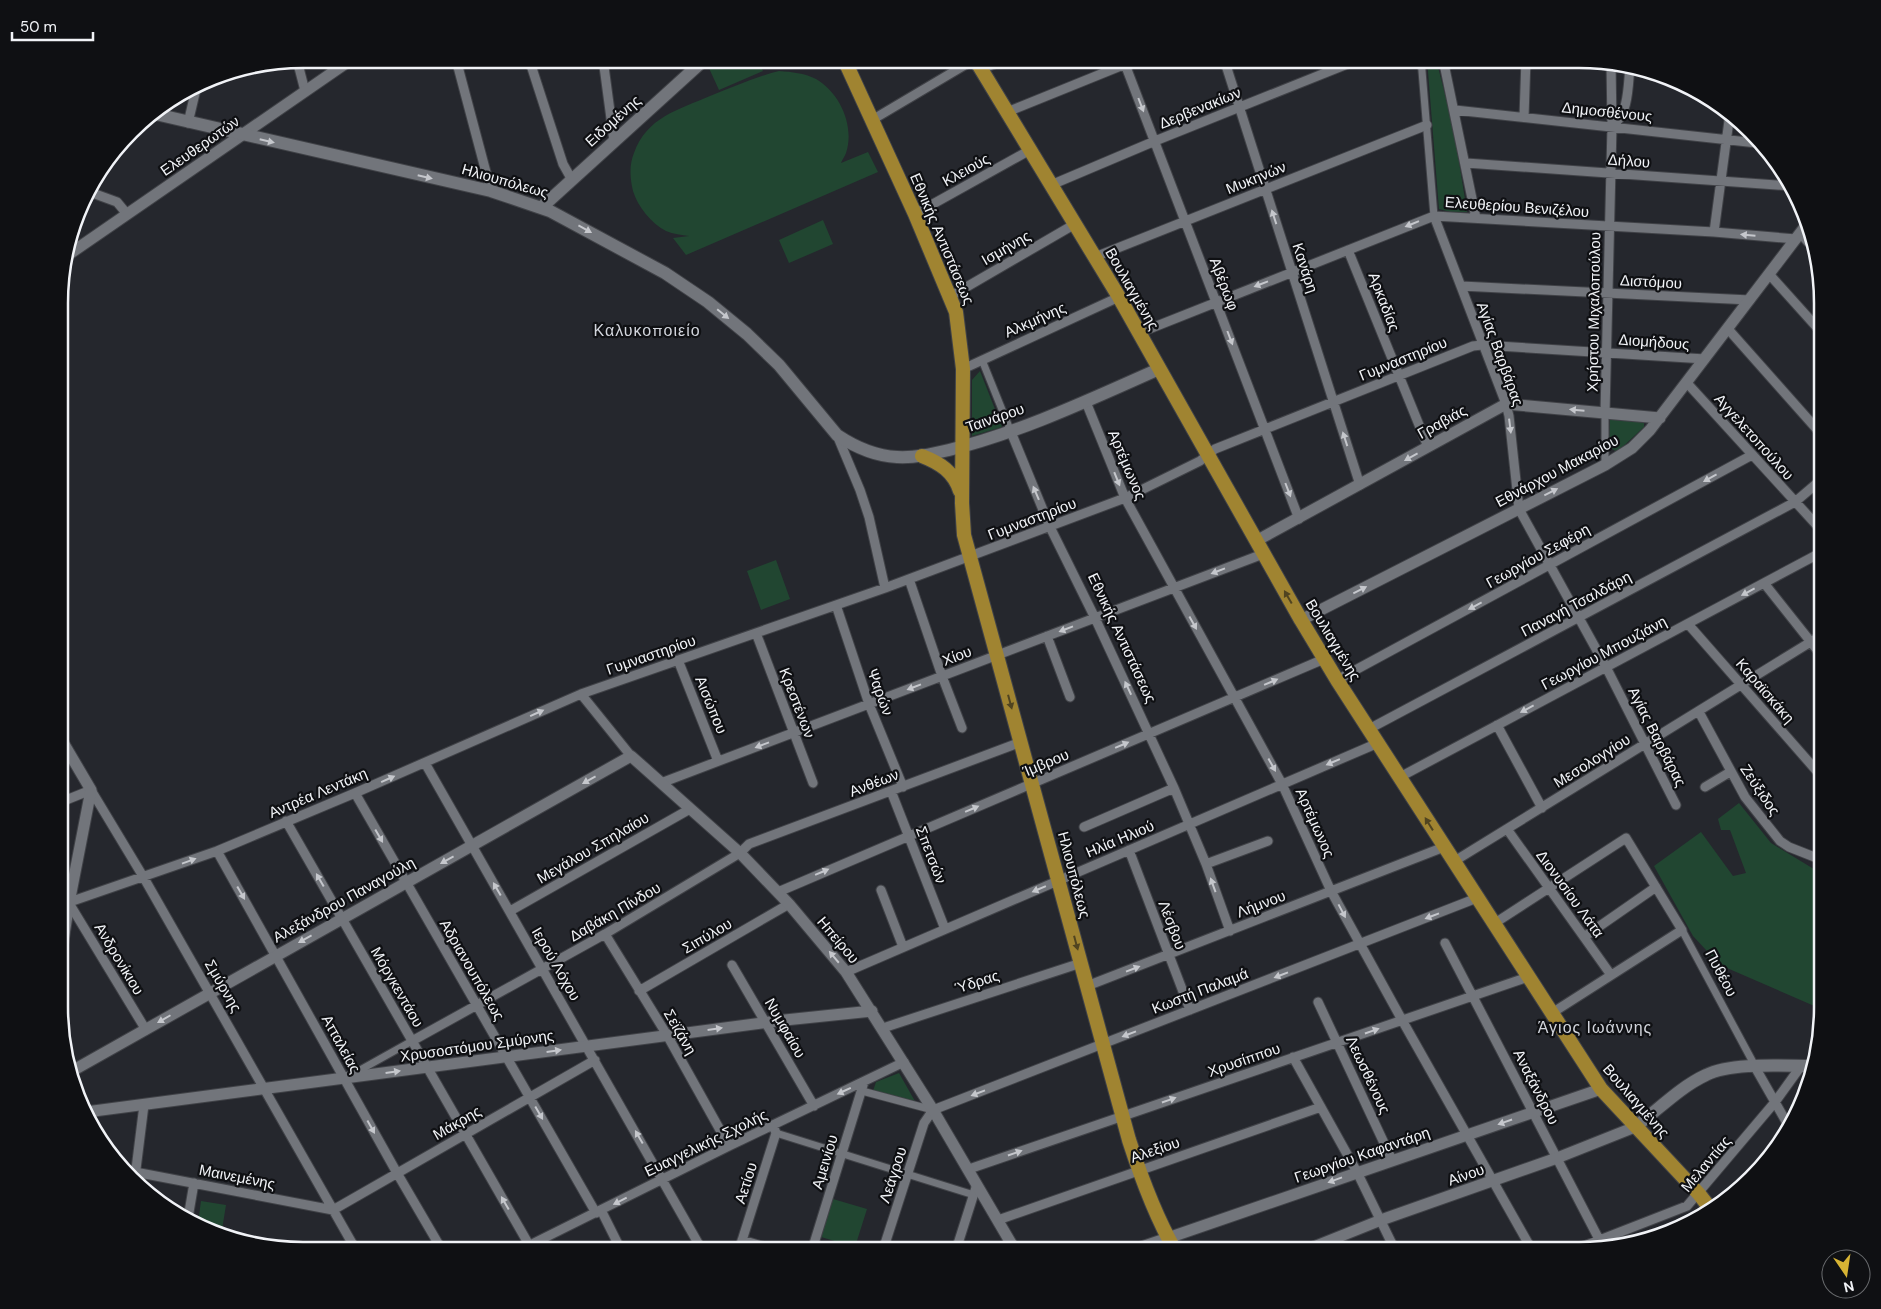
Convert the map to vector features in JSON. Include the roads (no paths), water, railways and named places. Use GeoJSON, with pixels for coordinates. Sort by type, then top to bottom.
{"type":"FeatureCollection","features":[{"type":"Feature","properties":{"kind":"main road","name":"Ειδομένης"},"geometry":{"type":"LineString","coordinates":[[542,207],[695,68]]}},
{"type":"Feature","properties":{"kind":"main road","name":"Εθνικής Αντιστάσεως"},"geometry":{"type":"LineString","coordinates":[[848,68],[915,214],[956,312],[963,368],[962,503]]}},
{"type":"Feature","properties":{"kind":"main road","name":"Βουλιαγμένης"},"geometry":{"type":"LineString","coordinates":[[981,68],[1119,298],[1324,659],[1453,862],[1495,923],[1601,1089],[1706,1204]]}},
{"type":"Feature","properties":{"kind":"main road","name":"Ηλιουπόλεως"},"geometry":{"type":"LineString","coordinates":[[160,115],[241,136],[490,191],[542,207],[665,273],[708,302],[747,334],[779,365],[837,435]]}},
{"type":"Feature","properties":{"kind":"main road","name":"Ταινάρου"},"geometry":{"type":"LineString","coordinates":[[837,435],[875,454],[898,457],[922,456],[1011,432],[1086,402],[1159,369]]}},
{"type":"Feature","properties":{"kind":"main road"},"geometry":{"type":"LineString","coordinates":[[922,456],[944,467],[954,477],[958,484],[962,503]]}},
{"type":"Feature","properties":{"kind":"main road","name":"Ηλιουπόλεως"},"geometry":{"type":"LineString","coordinates":[[962,503],[964,535],[1123,1116],[1139,1170],[1171,1242]]}},
{"type":"Feature","properties":{"kind":"main road"},"geometry":{"type":"LineString","coordinates":[[1635,1127],[1688,1086],[1707,1074],[1755,1066],[1805,1066]]}},
{"type":"Feature","properties":{"kind":"street"},"geometry":{"type":"LineString","coordinates":[[299,68],[305,91]]}},
{"type":"Feature","properties":{"kind":"street","name":"Ελευθερωτών"},"geometry":{"type":"LineString","coordinates":[[73,251],[339,68]]}},
{"type":"Feature","properties":{"kind":"street"},"geometry":{"type":"LineString","coordinates":[[459,68],[490,191]]}},
{"type":"Feature","properties":{"kind":"street"},"geometry":{"type":"LineString","coordinates":[[532,68],[563,164],[572,180]]}},
{"type":"Feature","properties":{"kind":"street"},"geometry":{"type":"LineString","coordinates":[[604,68],[614,142]]}},
{"type":"Feature","properties":{"kind":"street"},"geometry":{"type":"LineString","coordinates":[[872,120],[966,68]]}},
{"type":"Feature","properties":{"kind":"street"},"geometry":{"type":"LineString","coordinates":[[1007,112],[1110,68]]}},
{"type":"Feature","properties":{"kind":"street","name":"Αβέρωφ"},"geometry":{"type":"LineString","coordinates":[[1126,68],[1299,519]]}},
{"type":"Feature","properties":{"kind":"street","name":"Κανάρη"},"geometry":{"type":"LineString","coordinates":[[1227,68],[1360,485]]}},
{"type":"Feature","properties":{"kind":"street","name":"Δερβενακίων"},"geometry":{"type":"LineString","coordinates":[[1051,185],[1154,141],[1337,68]]}},
{"type":"Feature","properties":{"kind":"street","name":"Αγίας Βαρβάρας"},"geometry":{"type":"LineString","coordinates":[[1422,68],[1434,216],[1506,404],[1520,508],[1580,617],[1676,805]]}},
{"type":"Feature","properties":{"kind":"street"},"geometry":{"type":"LineString","coordinates":[[1445,68],[1476,218]]}},
{"type":"Feature","properties":{"kind":"street"},"geometry":{"type":"LineString","coordinates":[[1524,117],[1526,68]]}},
{"type":"Feature","properties":{"kind":"street","name":"Χρήστου Μιχαλοπούλου"},"geometry":{"type":"LineString","coordinates":[[1605,413],[1612,126],[1611,70]]}},
{"type":"Feature","properties":{"kind":"street"},"geometry":{"type":"LineString","coordinates":[[1612,126],[1620,121],[1625,108],[1629,73]]}},
{"type":"Feature","properties":{"kind":"street"},"geometry":{"type":"LineString","coordinates":[[188,123],[196,93]]}},
{"type":"Feature","properties":{"kind":"street","name":"Δημοσθένους"},"geometry":{"type":"LineString","coordinates":[[1454,110],[1751,142]]}},
{"type":"Feature","properties":{"kind":"street"},"geometry":{"type":"LineString","coordinates":[[1714,232],[1729,122]]}},
{"type":"Feature","properties":{"kind":"street","name":"Μυκηνών"},"geometry":{"type":"LineString","coordinates":[[1095,257],[1427,125]]}},
{"type":"Feature","properties":{"kind":"street","name":"Κλειούς"},"geometry":{"type":"LineString","coordinates":[[915,214],[1030,150]]}},
{"type":"Feature","properties":{"kind":"street","name":"Δήλου"},"geometry":{"type":"LineString","coordinates":[[1466,163],[1782,185]]}},
{"type":"Feature","properties":{"kind":"street"},"geometry":{"type":"LineString","coordinates":[[94,194],[117,202],[127,214]]}},
{"type":"Feature","properties":{"kind":"street","name":"Ελευθερίου Βενιζέλου"},"geometry":{"type":"LineString","coordinates":[[1139,333],[1434,216],[1714,232],[1800,233]]}},
{"type":"Feature","properties":{"kind":"street","name":"Ισμήνης"},"geometry":{"type":"LineString","coordinates":[[950,296],[1075,224]]}},
{"type":"Feature","properties":{"kind":"street","name":"Εθνάρχου Μακαρίου"},"geometry":{"type":"LineString","coordinates":[[1301,620],[1605,465],[1632,448],[1660,418],[1800,233]]}},
{"type":"Feature","properties":{"kind":"street","name":"Αρκαδίας"},"geometry":{"type":"LineString","coordinates":[[1348,250],[1428,447]]}},
{"type":"Feature","properties":{"kind":"street"},"geometry":{"type":"LineString","coordinates":[[1769,274],[1814,324]]}},
{"type":"Feature","properties":{"kind":"street","name":"Διστόμου"},"geometry":{"type":"LineString","coordinates":[[1461,286],[1750,300]]}},
{"type":"Feature","properties":{"kind":"street","name":"Αλκμήνης"},"geometry":{"type":"LineString","coordinates":[[963,368],[1119,298]]}},
{"type":"Feature","properties":{"kind":"street"},"geometry":{"type":"LineString","coordinates":[[1728,329],[1814,426]]}},
{"type":"Feature","properties":{"kind":"street","name":"Γυμναστηρίου"},"geometry":{"type":"LineString","coordinates":[[581,694],[885,588],[1125,498],[1200,461],[1214,449],[1472,346],[1482,345]]}},
{"type":"Feature","properties":{"kind":"street","name":"Διομήδους"},"geometry":{"type":"LineString","coordinates":[[1482,345],[1705,359]]}},
{"type":"Feature","properties":{"kind":"street","name":"Εθνικής Αντιστάσεως"},"geometry":{"type":"LineString","coordinates":[[982,360],[1050,527],[1095,618],[1190,824],[1230,931]]}},
{"type":"Feature","properties":{"kind":"street","name":"Αγγελετοπούλου"},"geometry":{"type":"LineString","coordinates":[[1687,383],[1814,522]]}},
{"type":"Feature","properties":{"kind":"street","name":"Αρτέμωνος"},"geometry":{"type":"LineString","coordinates":[[1086,402],[1125,498],[1282,784],[1331,891],[1527,1242]]}},
{"type":"Feature","properties":{"kind":"street"},"geometry":{"type":"LineString","coordinates":[[1506,404],[1660,418]]}},
{"type":"Feature","properties":{"kind":"street","name":"Γραβιάς"},"geometry":{"type":"LineString","coordinates":[[1260,548],[1299,519],[1506,404]]}},
{"type":"Feature","properties":{"kind":"street"},"geometry":{"type":"LineString","coordinates":[[1605,413],[1605,465]]}},
{"type":"Feature","properties":{"kind":"street"},"geometry":{"type":"LineString","coordinates":[[837,435],[860,490],[885,588]]}},
{"type":"Feature","properties":{"kind":"street","name":"Γεωργίου Σεφέρη"},"geometry":{"type":"LineString","coordinates":[[1337,680],[1752,455]]}},
{"type":"Feature","properties":{"kind":"street","name":"Παναγή Τσαλδάρη"},"geometry":{"type":"LineString","coordinates":[[1369,729],[1795,502],[1814,486]]}},
{"type":"Feature","properties":{"kind":"street","name":"Χίου"},"geometry":{"type":"LineString","coordinates":[[661,783],[1174,588],[1260,548]]}},
{"type":"Feature","properties":{"kind":"street","name":"Γεωργίου Μπουζιάνη"},"geometry":{"type":"LineString","coordinates":[[1400,777],[1814,556]]}},
{"type":"Feature","properties":{"kind":"street"},"geometry":{"type":"LineString","coordinates":[[909,579],[962,728]]}},
{"type":"Feature","properties":{"kind":"street"},"geometry":{"type":"LineString","coordinates":[[1764,583],[1814,647]]}},
{"type":"Feature","properties":{"kind":"street","name":"Ψαρών"},"geometry":{"type":"LineString","coordinates":[[836,605],[869,704],[903,787]]}},
{"type":"Feature","properties":{"kind":"street","name":"Καραϊσκάκη"},"geometry":{"type":"LineString","coordinates":[[1688,624],[1814,768]]}},
{"type":"Feature","properties":{"kind":"street","name":"Κρεστένων"},"geometry":{"type":"LineString","coordinates":[[756,633],[813,783]]}},
{"type":"Feature","properties":{"kind":"street"},"geometry":{"type":"LineString","coordinates":[[1047,636],[1070,697]]}},
{"type":"Feature","properties":{"kind":"street","name":"Μεσολογγίου"},"geometry":{"type":"LineString","coordinates":[[1453,862],[1814,640]]}},
{"type":"Feature","properties":{"kind":"street","name":"Ίμβρου"},"geometry":{"type":"LineString","coordinates":[[778,892],[1324,659]]}},
{"type":"Feature","properties":{"kind":"street","name":"Αισώπου"},"geometry":{"type":"LineString","coordinates":[[678,660],[718,761]]}},
{"type":"Feature","properties":{"kind":"street","name":"Ηπείρου"},"geometry":{"type":"LineString","coordinates":[[581,694],[631,756],[740,853],[789,904],[846,972],[904,1062],[969,1169],[976,1189],[1011,1242]]}},
{"type":"Feature","properties":{"kind":"street","name":"Αντρέα Λεντάκη"},"geometry":{"type":"LineString","coordinates":[[68,903],[144,878],[216,851],[355,794],[581,694]]}},
{"type":"Feature","properties":{"kind":"street","name":"Ζεύξιδος"},"geometry":{"type":"LineString","coordinates":[[1699,712],[1748,802],[1780,841],[1789,847],[1814,857]]}},
{"type":"Feature","properties":{"kind":"street"},"geometry":{"type":"LineString","coordinates":[[1497,725],[1542,808]]}},
{"type":"Feature","properties":{"kind":"street","name":"Ανθέων"},"geometry":{"type":"LineString","coordinates":[[740,853],[749,844],[1021,742]]}},
{"type":"Feature","properties":{"kind":"street","name":"Ηλία Ηλιού"},"geometry":{"type":"LineString","coordinates":[[846,972],[1378,743]]}},
{"type":"Feature","properties":{"kind":"street","name":"Σμύρνης"},"geometry":{"type":"LineString","coordinates":[[68,751],[144,878],[351,1242]]}},
{"type":"Feature","properties":{"kind":"street","name":"Αλεξάνδρου Παναγούλη"},"geometry":{"type":"LineString","coordinates":[[76,1068],[631,756]]}},
{"type":"Feature","properties":{"kind":"street","name":"Ιερού Λόχου"},"geometry":{"type":"LineString","coordinates":[[425,762],[698,1242]]}},
{"type":"Feature","properties":{"kind":"street"},"geometry":{"type":"LineString","coordinates":[[1706,787],[1730,772]]}},
{"type":"Feature","properties":{"kind":"street"},"geometry":{"type":"LineString","coordinates":[[1084,827],[1174,788]]}},
{"type":"Feature","properties":{"kind":"street"},"geometry":{"type":"LineString","coordinates":[[68,799],[91,790]]}},
{"type":"Feature","properties":{"kind":"street"},"geometry":{"type":"LineString","coordinates":[[68,891],[91,790]]}},
{"type":"Feature","properties":{"kind":"street","name":"Σπετσών"},"geometry":{"type":"LineString","coordinates":[[891,791],[945,929]]}},
{"type":"Feature","properties":{"kind":"street","name":"Αδριανουπόλεως"},"geometry":{"type":"LineString","coordinates":[[355,794],[529,1097],[616,1242]]}},
{"type":"Feature","properties":{"kind":"street","name":"Μεγάλου Σπηλαίου"},"geometry":{"type":"LineString","coordinates":[[510,911],[690,809]]}},
{"type":"Feature","properties":{"kind":"street","name":"Μόργκεντάου"},"geometry":{"type":"LineString","coordinates":[[286,821],[527,1242]]}},
{"type":"Feature","properties":{"kind":"street","name":"Διονυσίου Λάτα"},"geometry":{"type":"LineString","coordinates":[[1507,829],[1611,975]]}},
{"type":"Feature","properties":{"kind":"street","name":"Πυθέου"},"geometry":{"type":"LineString","coordinates":[[1549,889],[1626,838],[1682,930],[1785,1119]]}},
{"type":"Feature","properties":{"kind":"street"},"geometry":{"type":"LineString","coordinates":[[1206,864],[1268,841]]}},
{"type":"Feature","properties":{"kind":"street","name":"Λήμνου"},"geometry":{"type":"LineString","coordinates":[[1087,986],[1444,847]]}},
{"type":"Feature","properties":{"kind":"street","name":"Λέσβου"},"geometry":{"type":"LineString","coordinates":[[1129,850],[1190,1010]]}},
{"type":"Feature","properties":{"kind":"street","name":"Ατταλείας"},"geometry":{"type":"LineString","coordinates":[[216,851],[437,1242]]}},
{"type":"Feature","properties":{"kind":"street","name":"Δαβάκη Πίνδου"},"geometry":{"type":"LineString","coordinates":[[344,1079],[605,934],[740,853]]}},
{"type":"Feature","properties":{"kind":"street"},"geometry":{"type":"LineString","coordinates":[[1584,937],[1656,887]]}},
{"type":"Feature","properties":{"kind":"street"},"geometry":{"type":"LineString","coordinates":[[1495,923],[1549,889]]}},
{"type":"Feature","properties":{"kind":"street"},"geometry":{"type":"LineString","coordinates":[[881,890],[903,947]]}},
{"type":"Feature","properties":{"kind":"street","name":"Κωστή Παλαμά"},"geometry":{"type":"LineString","coordinates":[[933,1110],[1477,898]]}},
{"type":"Feature","properties":{"kind":"street","name":"Σιπύλου"},"geometry":{"type":"LineString","coordinates":[[640,991],[789,904]]}},
{"type":"Feature","properties":{"kind":"street","name":"Ανδρονίκιου"},"geometry":{"type":"LineString","coordinates":[[68,909],[146,1030]]}},
{"type":"Feature","properties":{"kind":"street"},"geometry":{"type":"LineString","coordinates":[[1552,1013],[1682,930]]}},
{"type":"Feature","properties":{"kind":"street","name":"Σεϊζάνη"},"geometry":{"type":"LineString","coordinates":[[605,934],[667,1035],[729,1146]]}},
{"type":"Feature","properties":{"kind":"street","name":"Αναξάνδρου"},"geometry":{"type":"LineString","coordinates":[[1445,943],[1600,1240]]}},
{"type":"Feature","properties":{"kind":"street","name":"Ύδρας"},"geometry":{"type":"LineString","coordinates":[[882,1028],[1081,962]]}},
{"type":"Feature","properties":{"kind":"street","name":"Νυμφαίου"},"geometry":{"type":"LineString","coordinates":[[732,965],[814,1106]]}},
{"type":"Feature","properties":{"kind":"street","name":"Χρυσίππου"},"geometry":{"type":"LineString","coordinates":[[969,1169],[1528,977]]}},
{"type":"Feature","properties":{"kind":"street","name":"Λεωσθένους"},"geometry":{"type":"LineString","coordinates":[[1318,1002],[1392,1160]]}},
{"type":"Feature","properties":{"kind":"street","name":"Χρυσοστόμου Σμύρνης"},"geometry":{"type":"LineString","coordinates":[[92,1111],[766,1022],[872,1011]]}},
{"type":"Feature","properties":{"kind":"street"},"geometry":{"type":"LineString","coordinates":[[1294,1058],[1357,1172],[1391,1242]]}},
{"type":"Feature","properties":{"kind":"street","name":"Μάκρης"},"geometry":{"type":"LineString","coordinates":[[333,1210],[595,1060]]}},
{"type":"Feature","properties":{"kind":"street","name":"Ευαγγελικής Σχολής"},"geometry":{"type":"LineString","coordinates":[[541,1242],[729,1146],[775,1129],[814,1106],[863,1086],[904,1062]]}},
{"type":"Feature","properties":{"kind":"street","name":"Μελαντίας"},"geometry":{"type":"LineString","coordinates":[[1608,1239],[1687,1206],[1805,1069]]}},
{"type":"Feature","properties":{"kind":"street"},"geometry":{"type":"LineString","coordinates":[[863,1086],[933,1110]]}},
{"type":"Feature","properties":{"kind":"street","name":"Αμεινίου"},"geometry":{"type":"LineString","coordinates":[[814,1242],[863,1086]]}},
{"type":"Feature","properties":{"kind":"street","name":"Γεωργίου Καφαντάρη"},"geometry":{"type":"LineString","coordinates":[[1154,1242],[1601,1089]]}},
{"type":"Feature","properties":{"kind":"street"},"geometry":{"type":"LineString","coordinates":[[135,1172],[144,1106]]}},
{"type":"Feature","properties":{"kind":"street","name":"Αλεξίου"},"geometry":{"type":"LineString","coordinates":[[998,1220],[1321,1108]]}},
{"type":"Feature","properties":{"kind":"street","name":"Λεάγρου"},"geometry":{"type":"LineString","coordinates":[[886,1242],[924,1123],[933,1110]]}},
{"type":"Feature","properties":{"kind":"street","name":"Αίνου"},"geometry":{"type":"LineString","coordinates":[[1326,1242],[1381,1220],[1557,1158],[1635,1127]]}},
{"type":"Feature","properties":{"kind":"street"},"geometry":{"type":"LineString","coordinates":[[775,1129],[842,1154],[908,1174],[976,1189],[959,1242]]}},
{"type":"Feature","properties":{"kind":"street","name":"Αετίου"},"geometry":{"type":"LineString","coordinates":[[742,1240],[775,1129]]}},
{"type":"Feature","properties":{"kind":"street","name":"Μαινεμένης"},"geometry":{"type":"LineString","coordinates":[[139,1176],[194,1183],[333,1210]]}},
{"type":"Feature","properties":{"kind":"street"},"geometry":{"type":"LineString","coordinates":[[189,1212],[194,1183]]}},
{"type":"Feature","properties":{"kind":"street"},"geometry":{"type":"LineString","coordinates":[[742,1240],[749,1242]]}},
{"type":"Feature","properties":{"kind":"district","name":"Καλυκοποιείο"},"geometry":{"type":"Point","coordinates":[647,330]}},
{"type":"Feature","properties":{"kind":"district","name":"Άγιος Ιωάννης"},"geometry":{"type":"Point","coordinates":[1595,1027]}}]}
